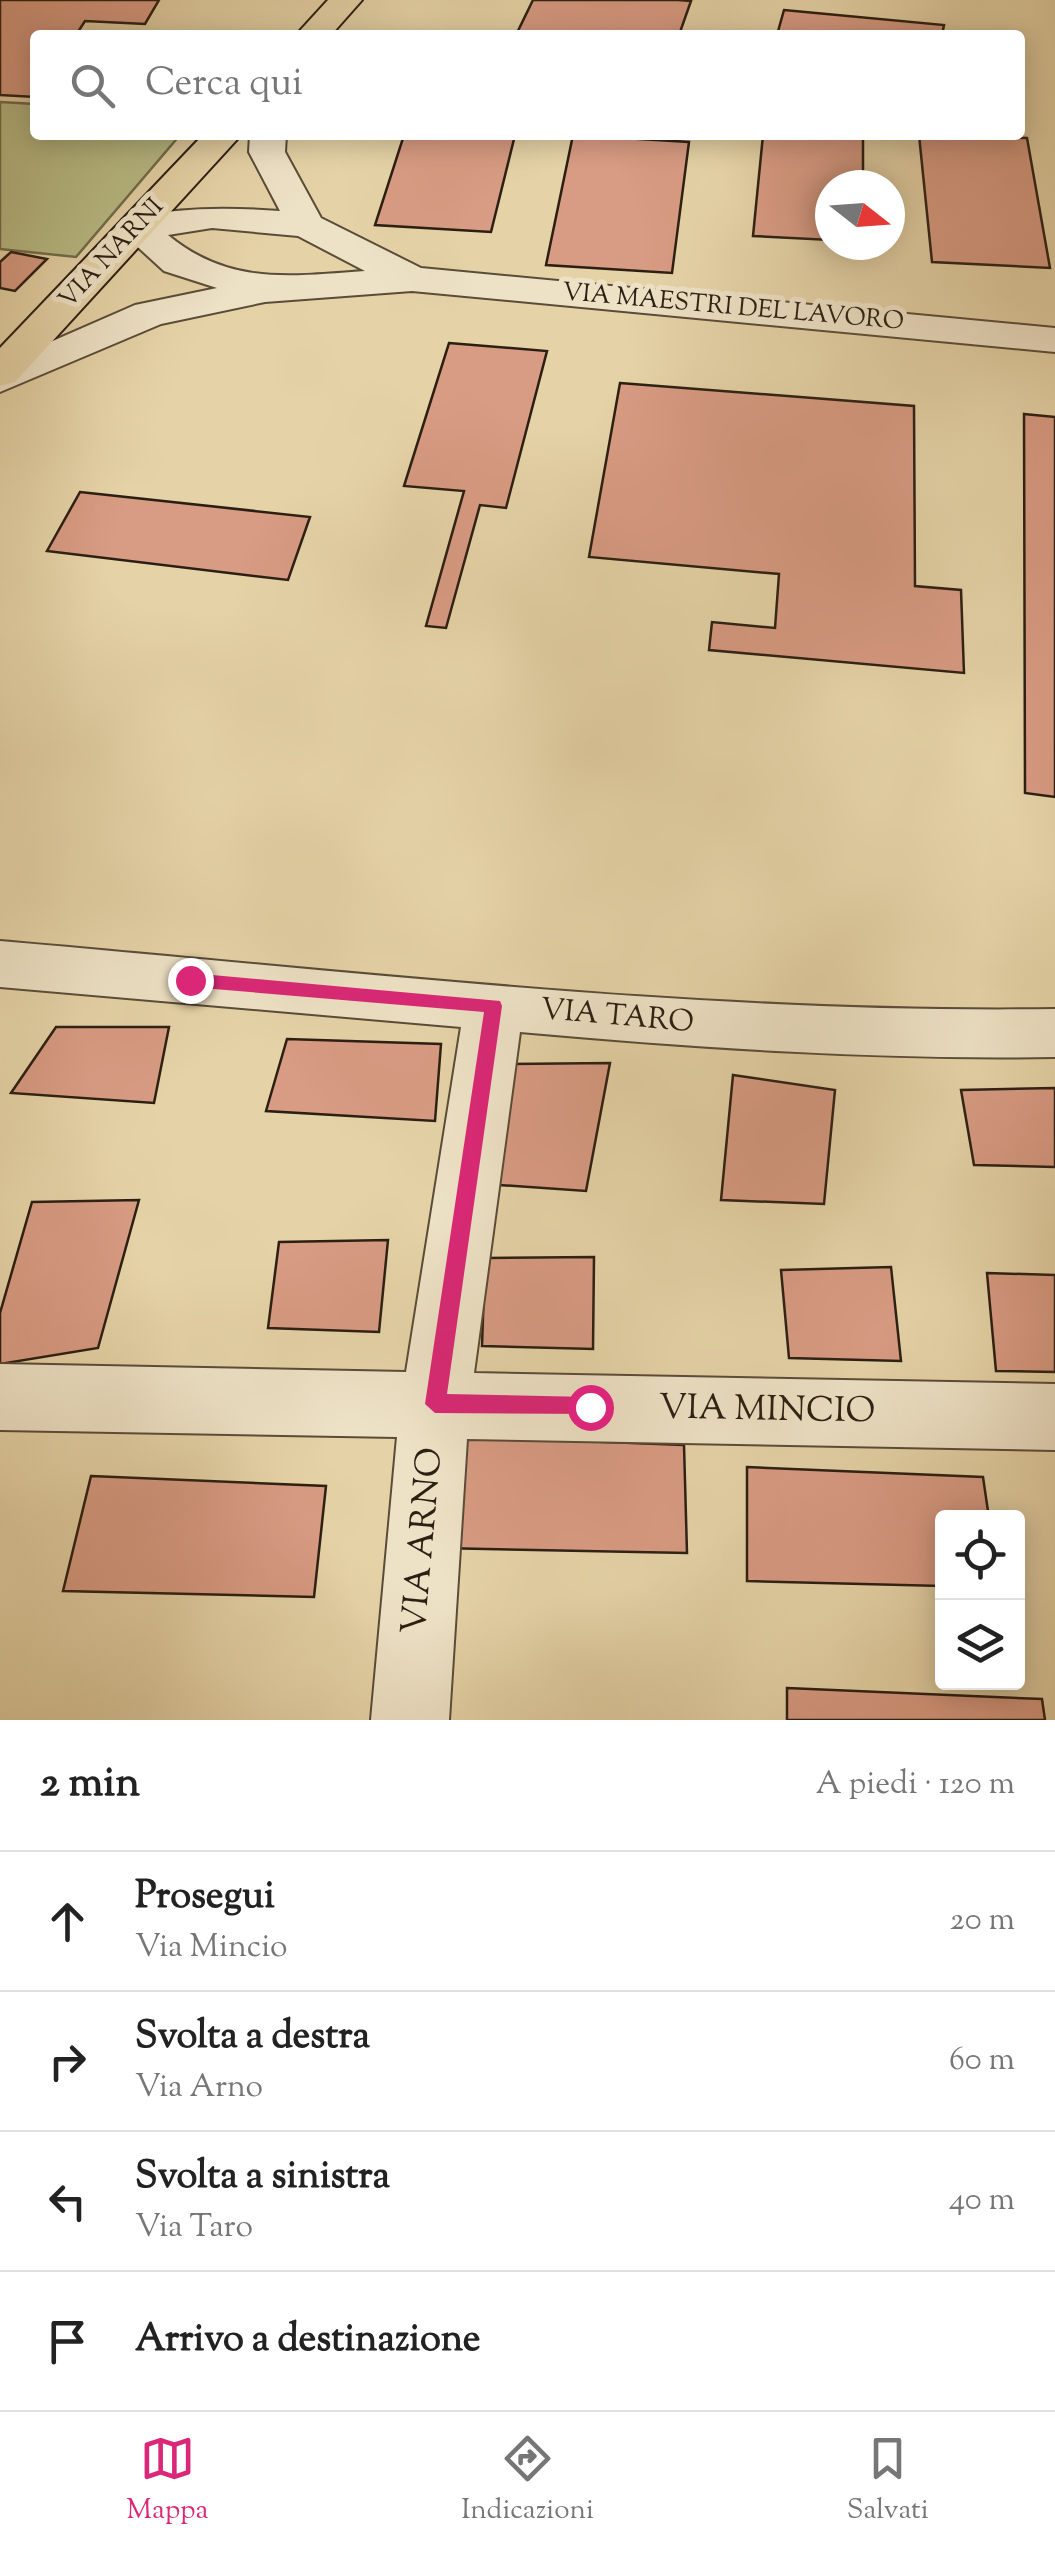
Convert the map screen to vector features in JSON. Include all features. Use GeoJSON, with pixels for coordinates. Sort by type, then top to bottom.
{"type":"FeatureCollection","features":[{"type":"Feature","properties":{"kind":"main road"},"geometry":{"type":"LineString","coordinates":[[318,30],[346,0]]}},
{"type":"Feature","properties":{"kind":"main road","name":"VIA NARNI"},"geometry":{"type":"LineString","coordinates":[[0,376],[217,140]]}},
{"type":"Feature","properties":{"kind":"street"},"geometry":{"type":"LineString","coordinates":[[267,140],[266,152],[306,225]]}},
{"type":"Feature","properties":{"kind":"street","name":"VIA MAESTRI DEL LAVORO"},"geometry":{"type":"LineString","coordinates":[[136,228],[212,218],[306,225],[412,279]]}},
{"type":"Feature","properties":{"kind":"street","name":"VIA MAESTRI DEL LAVORO"},"geometry":{"type":"LineString","coordinates":[[136,228],[178,263],[265,290]]}},
{"type":"Feature","properties":{"kind":"street","name":"VIA MAESTRI DEL LAVORO"},"geometry":{"type":"LineString","coordinates":[[0,376],[148,314],[265,290],[412,279],[1055,340]]}},
{"type":"Feature","properties":{"kind":"street","name":"VIA TARO"},"geometry":{"type":"LineString","coordinates":[[0,964],[759,1029],[930,1035],[1055,1033]]}},
{"type":"Feature","properties":{"kind":"street","name":"VIA ARNO"},"geometry":{"type":"LineString","coordinates":[[410,1720],[435,1404],[494,1006]]}},
{"type":"Feature","properties":{"kind":"street","name":"VIA MINCIO"},"geometry":{"type":"LineString","coordinates":[[0,1398],[1055,1417]]}},
{"type":"Feature","properties":{"kind":"green space"},"geometry":{"type":"Polygon","coordinates":[[[0,102],[30,104],[30,140],[176,140],[76,257],[0,249],[0,102]]]}},
{"type":"Feature","properties":{"kind":"building"},"geometry":{"type":"Polygon","coordinates":[[[0,0],[159,0],[145,24],[85,21],[79,30],[30,30],[30,97],[0,95],[0,0]]]}},
{"type":"Feature","properties":{"kind":"building"},"geometry":{"type":"Polygon","coordinates":[[[533,0],[691,1],[681,30],[518,30],[533,0]]]}},
{"type":"Feature","properties":{"kind":"building"},"geometry":{"type":"Polygon","coordinates":[[[784,10],[944,25],[943,30],[778,30],[784,10]]]}},
{"type":"Feature","properties":{"kind":"building"},"geometry":{"type":"Polygon","coordinates":[[[1027,138],[1050,268],[932,262],[920,140],[1027,138]]]}},
{"type":"Feature","properties":{"kind":"building"},"geometry":{"type":"Polygon","coordinates":[[[402,140],[514,140],[491,232],[375,225],[402,140]]]}},
{"type":"Feature","properties":{"kind":"building"},"geometry":{"type":"Polygon","coordinates":[[[572,140],[689,142],[672,273],[546,265],[572,140]]]}},
{"type":"Feature","properties":{"kind":"building"},"geometry":{"type":"Polygon","coordinates":[[[763,140],[863,140],[863,170],[815,170],[815,239],[753,236],[763,140]]]}},
{"type":"Feature","properties":{"kind":"building"},"geometry":{"type":"Polygon","coordinates":[[[11,252],[47,259],[15,291],[0,288],[0,262],[11,252]]]}},
{"type":"Feature","properties":{"kind":"building"},"geometry":{"type":"Polygon","coordinates":[[[449,343],[547,351],[506,508],[480,505],[446,628],[426,626],[464,491],[404,486],[449,343]]]}},
{"type":"Feature","properties":{"kind":"building"},"geometry":{"type":"Polygon","coordinates":[[[620,383],[914,406],[915,586],[961,590],[964,673],[709,650],[712,622],[775,628],[779,574],[589,557],[620,383]]]}},
{"type":"Feature","properties":{"kind":"building"},"geometry":{"type":"Polygon","coordinates":[[[1024,414],[1055,417],[1055,797],[1025,793],[1024,414]]]}},
{"type":"Feature","properties":{"kind":"building"},"geometry":{"type":"Polygon","coordinates":[[[80,492],[310,517],[288,580],[47,551],[80,492]]]}},
{"type":"Feature","properties":{"kind":"building"},"geometry":{"type":"Polygon","coordinates":[[[56,1027],[169,1027],[154,1103],[11,1093],[56,1027]]]}},
{"type":"Feature","properties":{"kind":"building"},"geometry":{"type":"Polygon","coordinates":[[[287,1039],[441,1044],[435,1121],[266,1111],[287,1039]]]}},
{"type":"Feature","properties":{"kind":"building"},"geometry":{"type":"Polygon","coordinates":[[[610,1063],[586,1191],[499,1185],[510,1064],[610,1063]]]}},
{"type":"Feature","properties":{"kind":"building"},"geometry":{"type":"Polygon","coordinates":[[[733,1075],[835,1090],[824,1204],[721,1200],[733,1075]]]}},
{"type":"Feature","properties":{"kind":"building"},"geometry":{"type":"Polygon","coordinates":[[[1055,1088],[1055,1167],[974,1165],[961,1090],[1055,1088]]]}},
{"type":"Feature","properties":{"kind":"building"},"geometry":{"type":"Polygon","coordinates":[[[139,1200],[98,1348],[0,1364],[0,1313],[32,1202],[139,1200]]]}},
{"type":"Feature","properties":{"kind":"building"},"geometry":{"type":"Polygon","coordinates":[[[388,1240],[379,1332],[268,1328],[279,1242],[388,1240]]]}},
{"type":"Feature","properties":{"kind":"building"},"geometry":{"type":"Polygon","coordinates":[[[594,1257],[593,1349],[482,1346],[485,1258],[594,1257]]]}},
{"type":"Feature","properties":{"kind":"building"},"geometry":{"type":"Polygon","coordinates":[[[891,1267],[901,1361],[789,1358],[781,1270],[891,1267]]]}},
{"type":"Feature","properties":{"kind":"building"},"geometry":{"type":"Polygon","coordinates":[[[987,1273],[1055,1275],[1055,1372],[996,1371],[987,1273]]]}},
{"type":"Feature","properties":{"kind":"building"},"geometry":{"type":"Polygon","coordinates":[[[452,1436],[684,1445],[687,1553],[439,1548],[452,1436]]]}},
{"type":"Feature","properties":{"kind":"building"},"geometry":{"type":"Polygon","coordinates":[[[747,1467],[983,1477],[988,1510],[935,1510],[935,1586],[747,1581],[747,1467]]]}},
{"type":"Feature","properties":{"kind":"building"},"geometry":{"type":"Polygon","coordinates":[[[91,1476],[326,1486],[314,1597],[63,1591],[91,1476]]]}},
{"type":"Feature","properties":{"kind":"building"},"geometry":{"type":"Polygon","coordinates":[[[787,1688],[1042,1699],[1045,1720],[787,1720],[787,1688]]]}},
{"type":"Feature","properties":{"kind":"route"},"geometry":{"type":"LineString","coordinates":[[190,980],[494,1006],[435,1404],[590,1407]]}}]}
